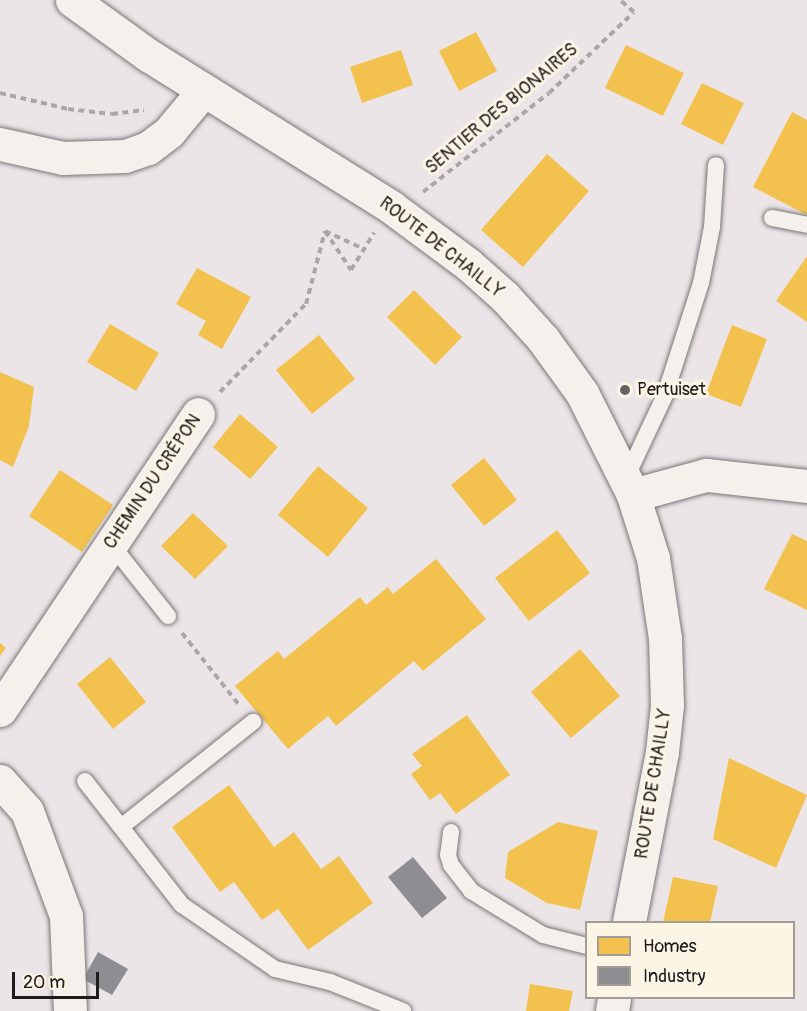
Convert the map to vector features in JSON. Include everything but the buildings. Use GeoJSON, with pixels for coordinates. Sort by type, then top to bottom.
{"type":"FeatureCollection","features":[{"type":"Feature","properties":{"kind":"main road","name":"ROUTE DE CHAILLY"},"geometry":{"type":"LineString","coordinates":[[79,6],[203,91],[394,209],[469,265],[505,297],[543,339],[585,398],[629,486],[653,558],[665,638],[667,705],[653,808],[629,921]]}},
{"type":"Feature","properties":{"kind":"main road"},"geometry":{"type":"LineString","coordinates":[[0,144],[63,158],[125,156],[148,148],[169,132],[203,91]]}},
{"type":"Feature","properties":{"kind":"main road","name":"CHEMIN DU CRÉPON"},"geometry":{"type":"LineString","coordinates":[[0,710],[198,414]]}},
{"type":"Feature","properties":{"kind":"main road"},"geometry":{"type":"LineString","coordinates":[[629,486],[706,474],[807,486]]}},
{"type":"Feature","properties":{"kind":"main road"},"geometry":{"type":"LineString","coordinates":[[0,781],[27,811],[66,916],[70,1011]]}},
{"type":"Feature","properties":{"kind":"lane"},"geometry":{"type":"LineString","coordinates":[[629,486],[665,395],[701,283],[712,227],[716,165]]}},
{"type":"Feature","properties":{"kind":"lane"},"geometry":{"type":"LineString","coordinates":[[772,218],[807,225]]}},
{"type":"Feature","properties":{"kind":"lane"},"geometry":{"type":"LineString","coordinates":[[111,544],[168,616]]}},
{"type":"Feature","properties":{"kind":"lane"},"geometry":{"type":"LineString","coordinates":[[121,827],[253,722]]}},
{"type":"Feature","properties":{"kind":"lane"},"geometry":{"type":"LineString","coordinates":[[86,782],[182,905],[275,969],[330,982],[403,1011]]}},
{"type":"Feature","properties":{"kind":"lane"},"geometry":{"type":"LineString","coordinates":[[451,832],[448,855],[451,865],[471,891],[543,935],[585,946]]}},
{"type":"Feature","properties":{"kind":"path","name":"SENTIER DES BIONAIRES"},"geometry":{"type":"LineString","coordinates":[[394,209],[549,93],[634,12],[620,0]]}},
{"type":"Feature","properties":{"kind":"path"},"geometry":{"type":"LineString","coordinates":[[0,93],[68,109],[112,114],[150,108]]}},
{"type":"Feature","properties":{"kind":"path"},"geometry":{"type":"LineString","coordinates":[[325,231],[351,270],[394,209]]}},
{"type":"Feature","properties":{"kind":"path"},"geometry":{"type":"LineString","coordinates":[[325,231],[364,249]]}},
{"type":"Feature","properties":{"kind":"path","name":"CHEMIN DU CRÉPON"},"geometry":{"type":"LineString","coordinates":[[198,414],[282,333],[306,304],[325,231]]}},
{"type":"Feature","properties":{"kind":"path"},"geometry":{"type":"LineString","coordinates":[[168,616],[253,722]]}},
{"type":"Feature","properties":{"kind":"place","name":"Pertuiset"},"geometry":{"type":"Point","coordinates":[625,390]}}]}
